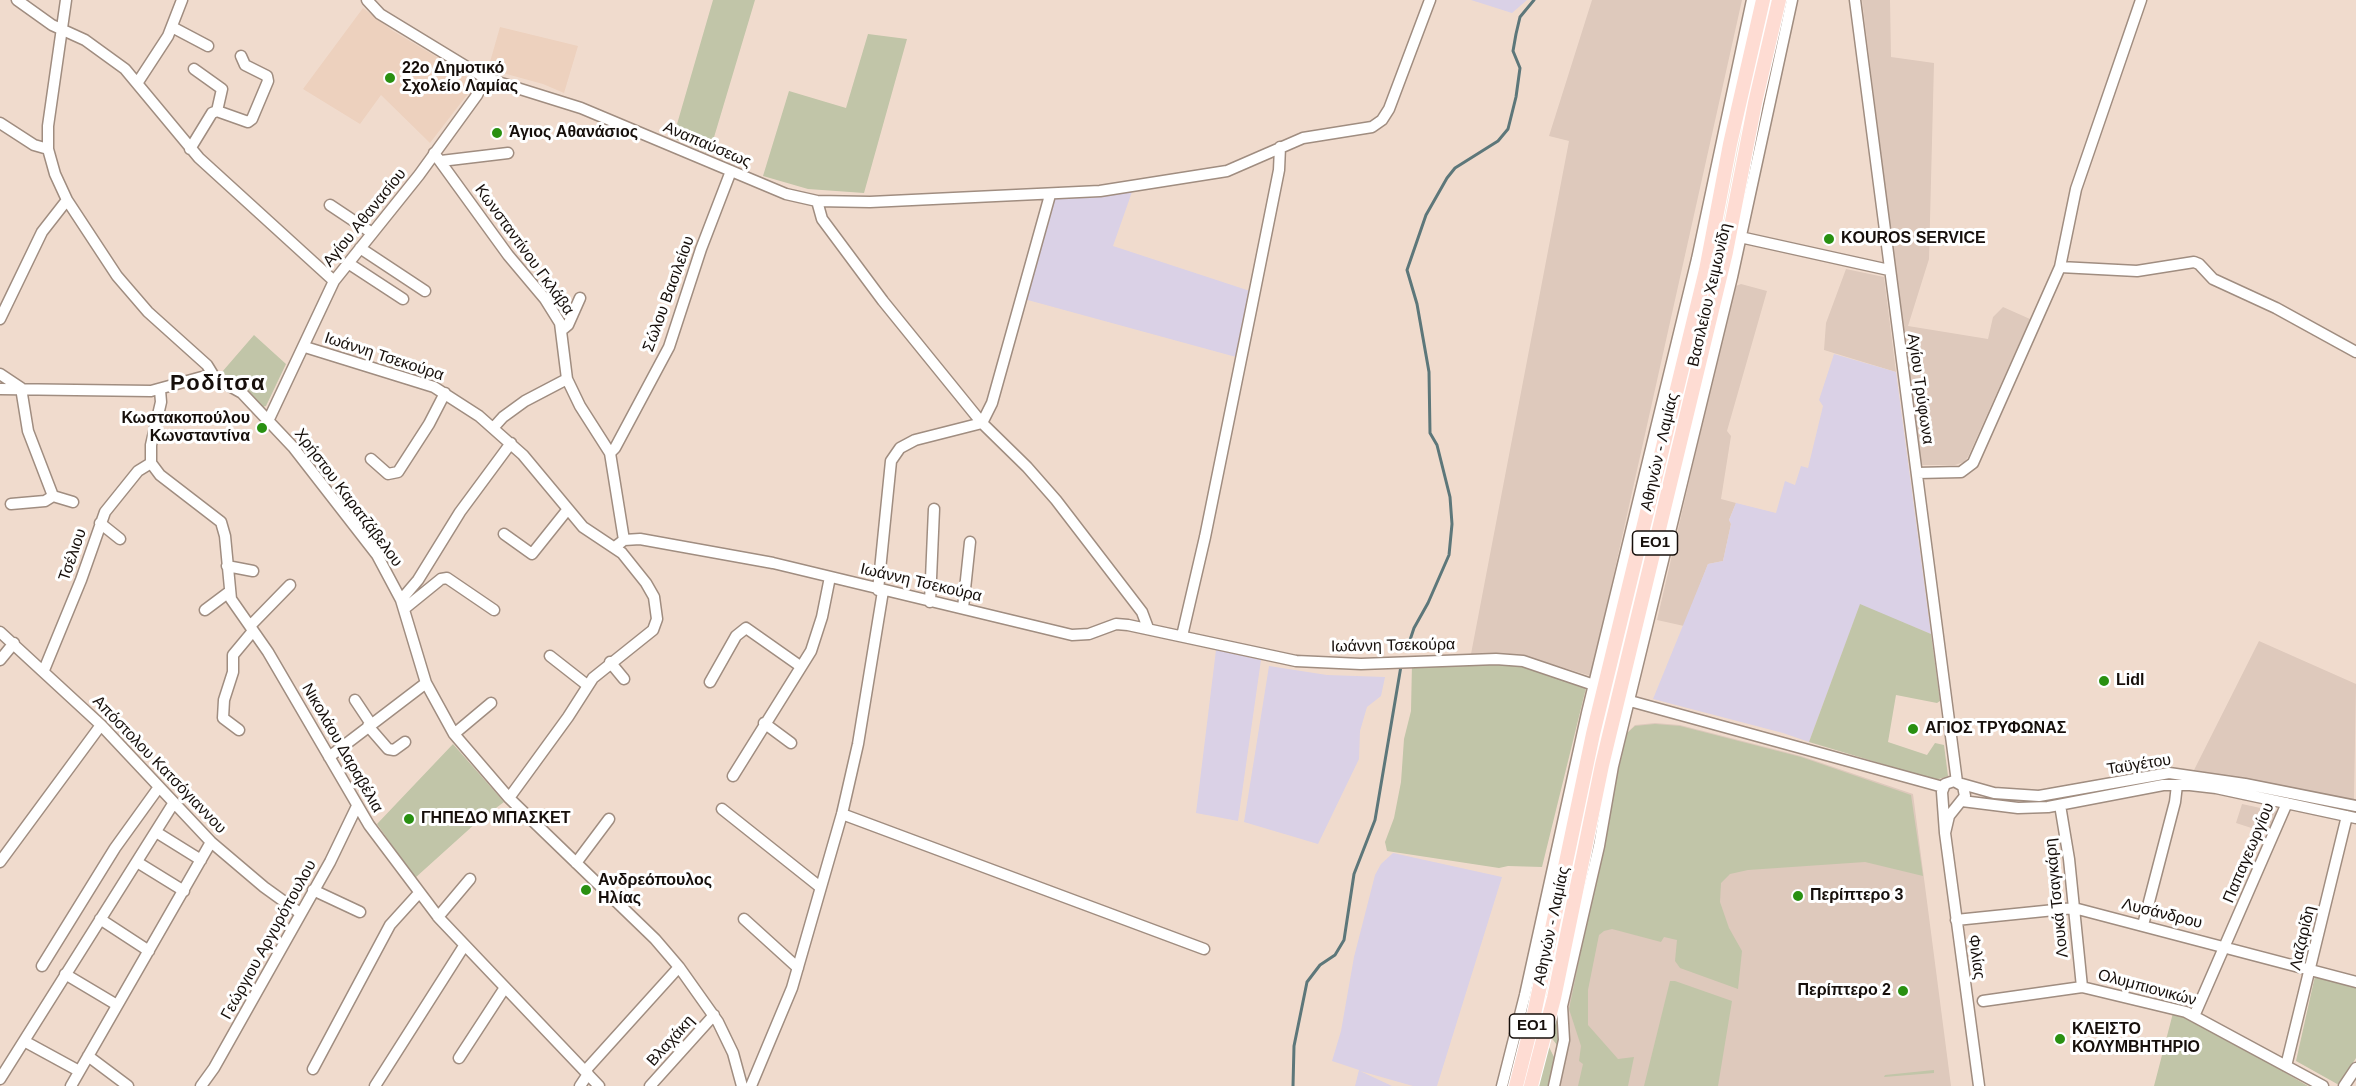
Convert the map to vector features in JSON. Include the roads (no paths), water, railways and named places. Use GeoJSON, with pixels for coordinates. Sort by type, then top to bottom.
{"type":"FeatureCollection","features":[{"type":"Feature","properties":{"kind":"main road","name":"Αθηνών - Λαμίας"},"geometry":{"type":"LineString","coordinates":[[1516,1086],[1533,1019],[1593,734],[1706,270],[1762,0]]}},
{"type":"Feature","properties":{"kind":"main road","name":"Αθηνών - Λαμίας"},"geometry":{"type":"LineString","coordinates":[[1531,1086],[1554,998],[1604,754],[1726,252],[1755,103],[1779,0]]}},
{"type":"Feature","properties":{"kind":"street"},"geometry":{"type":"LineString","coordinates":[[17,0],[62,30],[92,44],[138,82],[190,149],[334,281]]}},
{"type":"Feature","properties":{"kind":"street"},"geometry":{"type":"LineString","coordinates":[[0,389],[160,390],[189,379],[215,378],[207,365],[160,325],[130,293],[101,255],[67,201],[55,174],[48,149],[49,114],[66,0]]}},
{"type":"Feature","properties":{"kind":"street"},"geometry":{"type":"LineString","coordinates":[[138,82],[172,27],[182,0]]}},
{"type":"Feature","properties":{"kind":"street","name":"Αναπαύσεως"},"geometry":{"type":"LineString","coordinates":[[367,0],[380,14],[485,78],[581,108],[786,194],[817,201],[870,202],[1050,195],[1100,190],[1227,171],[1303,138],[1360,131],[1382,120],[1405,70],[1430,0]]}},
{"type":"Feature","properties":{"kind":"street"},"geometry":{"type":"LineString","coordinates":[[1502,1086],[1525,996],[1594,685],[1697,260],[1752,0]]}},
{"type":"Feature","properties":{"kind":"street","name":"Βασιλείου Χειμωνίδη"},"geometry":{"type":"LineString","coordinates":[[1554,1086],[1564,1040],[1562,1006],[1599,846],[1613,766],[1740,237],[1792,0]]}},
{"type":"Feature","properties":{"kind":"street","name":"Αγίου Τρύφωνα"},"geometry":{"type":"LineString","coordinates":[[1855,0],[1889,270],[1960,783]]}},
{"type":"Feature","properties":{"kind":"street"},"geometry":{"type":"LineString","coordinates":[[1917,473],[1961,472],[1974,463],[2060,267],[2076,189],[2141,0]]}},
{"type":"Feature","properties":{"kind":"street"},"geometry":{"type":"LineString","coordinates":[[172,27],[208,46]]}},
{"type":"Feature","properties":{"kind":"street"},"geometry":{"type":"LineString","coordinates":[[190,149],[212,113],[217,111],[248,122],[252,118],[268,81],[267,76],[241,61],[241,56]]}},
{"type":"Feature","properties":{"kind":"street"},"geometry":{"type":"LineString","coordinates":[[194,69],[222,89],[217,111]]}},
{"type":"Feature","properties":{"kind":"street","name":"Αγίου Αθανασίου"},"geometry":{"type":"LineString","coordinates":[[269,419],[305,347],[334,281],[438,157],[477,95],[485,78]]}},
{"type":"Feature","properties":{"kind":"street"},"geometry":{"type":"LineString","coordinates":[[1,125],[34,145],[48,149]]}},
{"type":"Feature","properties":{"kind":"street"},"geometry":{"type":"LineString","coordinates":[[1182,636],[1205,537],[1252,305],[1279,170],[1280,147]]}},
{"type":"Feature","properties":{"kind":"street"},"geometry":{"type":"LineString","coordinates":[[438,157],[508,153]]}},
{"type":"Feature","properties":{"kind":"street","name":"Κωνσταντίνου Γκλάβα"},"geometry":{"type":"LineString","coordinates":[[438,157],[508,255],[544,299],[562,330],[567,379],[580,406],[610,453],[620,544]]}},
{"type":"Feature","properties":{"kind":"street","name":"Σώλου Βασιλείου"},"geometry":{"type":"LineString","coordinates":[[610,453],[619,441],[669,347],[701,249],[731,171]]}},
{"type":"Feature","properties":{"kind":"street"},"geometry":{"type":"LineString","coordinates":[[751,1086],[782,1018],[798,968],[842,814],[858,744],[880,590],[891,461],[895,453],[915,440],[982,423],[992,403],[1050,195]]}},
{"type":"Feature","properties":{"kind":"street"},"geometry":{"type":"LineString","coordinates":[[0,319],[42,232],[67,201]]}},
{"type":"Feature","properties":{"kind":"street"},"geometry":{"type":"LineString","coordinates":[[817,201],[822,219],[982,423],[1056,500],[1142,612],[1148,628]]}},
{"type":"Feature","properties":{"kind":"street"},"geometry":{"type":"LineString","coordinates":[[330,205],[372,233]]}},
{"type":"Feature","properties":{"kind":"street"},"geometry":{"type":"LineString","coordinates":[[1740,237],[1889,270]]}},
{"type":"Feature","properties":{"kind":"street"},"geometry":{"type":"LineString","coordinates":[[360,248],[424,291]]}},
{"type":"Feature","properties":{"kind":"street"},"geometry":{"type":"LineString","coordinates":[[2060,267],[2137,271],[2193,262],[2199,264],[2214,279],[2276,308],[2356,352]]}},
{"type":"Feature","properties":{"kind":"street"},"geometry":{"type":"LineString","coordinates":[[348,263],[404,299]]}},
{"type":"Feature","properties":{"kind":"street"},"geometry":{"type":"LineString","coordinates":[[562,330],[568,325],[580,298]]}},
{"type":"Feature","properties":{"kind":"street","name":"Ιωάννη Τσεκούρα"},"geometry":{"type":"LineString","coordinates":[[305,347],[418,381],[445,393],[494,427],[511,443],[583,527],[620,544],[640,539],[730,555],[1072,635],[1089,634],[1116,624],[1148,628],[1296,661],[1361,664],[1496,659],[1523,661],[1594,685]]}},
{"type":"Feature","properties":{"kind":"street"},"geometry":{"type":"LineString","coordinates":[[0,374],[21,388],[28,431],[53,496]]}},
{"type":"Feature","properties":{"kind":"street","name":"Χρήστου Καρατζάβελου"},"geometry":{"type":"LineString","coordinates":[[215,378],[242,393],[269,419],[377,555],[402,604],[426,683],[454,734],[509,798],[655,939],[679,967],[714,1015],[733,1053],[741,1086]]}},
{"type":"Feature","properties":{"kind":"street"},"geometry":{"type":"LineString","coordinates":[[494,427],[525,401],[567,379]]}},
{"type":"Feature","properties":{"kind":"street"},"geometry":{"type":"LineString","coordinates":[[151,463],[151,445],[161,402],[160,390]]}},
{"type":"Feature","properties":{"kind":"street"},"geometry":{"type":"LineString","coordinates":[[371,459],[388,474],[398,472],[429,424],[445,393]]}},
{"type":"Feature","properties":{"kind":"street"},"geometry":{"type":"LineString","coordinates":[[402,604],[460,512],[511,443]]}},
{"type":"Feature","properties":{"kind":"street","name":"Τσέλιου"},"geometry":{"type":"LineString","coordinates":[[44,670],[81,580],[100,522],[110,503],[138,471],[151,463]]}},
{"type":"Feature","properties":{"kind":"street","name":"Νικολάου Δαραβέλια"},"geometry":{"type":"LineString","coordinates":[[151,463],[160,475],[221,522],[225,536],[229,592],[357,806],[419,893],[464,946],[599,1086]]}},
{"type":"Feature","properties":{"kind":"street"},"geometry":{"type":"LineString","coordinates":[[11,504],[45,501],[53,496],[73,502]]}},
{"type":"Feature","properties":{"kind":"street"},"geometry":{"type":"LineString","coordinates":[[504,534],[532,554],[568,509]]}},
{"type":"Feature","properties":{"kind":"street"},"geometry":{"type":"LineString","coordinates":[[930,602],[934,509]]}},
{"type":"Feature","properties":{"kind":"street"},"geometry":{"type":"LineString","coordinates":[[100,522],[120,539]]}},
{"type":"Feature","properties":{"kind":"street"},"geometry":{"type":"LineString","coordinates":[[963,608],[970,542]]}},
{"type":"Feature","properties":{"kind":"street"},"geometry":{"type":"LineString","coordinates":[[509,798],[568,717],[587,685],[610,662],[653,630],[657,619],[654,597],[620,544]]}},
{"type":"Feature","properties":{"kind":"street"},"geometry":{"type":"LineString","coordinates":[[227,566],[253,571]]}},
{"type":"Feature","properties":{"kind":"street"},"geometry":{"type":"LineString","coordinates":[[733,776],[815,640],[830,577]]}},
{"type":"Feature","properties":{"kind":"street"},"geometry":{"type":"LineString","coordinates":[[402,604],[441,579],[447,578],[494,610]]}},
{"type":"Feature","properties":{"kind":"street"},"geometry":{"type":"LineString","coordinates":[[239,730],[224,718],[224,700],[233,672],[233,655],[251,628],[290,585]]}},
{"type":"Feature","properties":{"kind":"street"},"geometry":{"type":"LineString","coordinates":[[205,610],[229,592]]}},
{"type":"Feature","properties":{"kind":"street"},"geometry":{"type":"LineString","coordinates":[[710,682],[736,636],[746,628],[800,666]]}},
{"type":"Feature","properties":{"kind":"street","name":"Απόστολου Κατσόγιαννου"},"geometry":{"type":"LineString","coordinates":[[0,632],[44,670],[101,725],[173,804],[212,842],[264,887],[300,913]]}},
{"type":"Feature","properties":{"kind":"street"},"geometry":{"type":"LineString","coordinates":[[0,660],[14,643]]}},
{"type":"Feature","properties":{"kind":"street"},"geometry":{"type":"LineString","coordinates":[[550,656],[587,685]]}},
{"type":"Feature","properties":{"kind":"street"},"geometry":{"type":"LineString","coordinates":[[610,662],[624,679]]}},
{"type":"Feature","properties":{"kind":"street"},"geometry":{"type":"LineString","coordinates":[[329,757],[426,683]]}},
{"type":"Feature","properties":{"kind":"street"},"geometry":{"type":"LineString","coordinates":[[355,700],[388,749],[394,750],[405,742]]}},
{"type":"Feature","properties":{"kind":"street"},"geometry":{"type":"LineString","coordinates":[[1630,701],[1944,793],[1950,803],[1959,802],[1965,792],[1960,783],[1951,781],[1944,793]]}},
{"type":"Feature","properties":{"kind":"street"},"geometry":{"type":"LineString","coordinates":[[454,734],[491,704]]}},
{"type":"Feature","properties":{"kind":"street"},"geometry":{"type":"LineString","coordinates":[[764,723],[790,743]]}},
{"type":"Feature","properties":{"kind":"street"},"geometry":{"type":"LineString","coordinates":[[0,862],[101,725]]}},
{"type":"Feature","properties":{"kind":"street","name":"Ταϋγέτου"},"geometry":{"type":"LineString","coordinates":[[1960,783],[2001,794],[2039,796],[2169,773],[2211,778],[2356,807]]}},
{"type":"Feature","properties":{"kind":"street"},"geometry":{"type":"LineString","coordinates":[[2143,925],[2175,802],[2176,785]]}},
{"type":"Feature","properties":{"kind":"street","name":"Ταϋγέτου"},"geometry":{"type":"LineString","coordinates":[[1959,802],[2018,808],[2060,805],[2176,785],[2216,788],[2351,817]]}},
{"type":"Feature","properties":{"kind":"street"},"geometry":{"type":"LineString","coordinates":[[42,966],[116,848],[159,787]]}},
{"type":"Feature","properties":{"kind":"street","name":"Φιλίας"},"geometry":{"type":"LineString","coordinates":[[1944,793],[1945,833],[1979,1086]]}},
{"type":"Feature","properties":{"kind":"street","name":"Φιλίας"},"geometry":{"type":"LineString","coordinates":[[1945,833],[1949,816],[1959,802]]}},
{"type":"Feature","properties":{"kind":"street","name":"Παπαγεωργίου"},"geometry":{"type":"LineString","coordinates":[[2195,1014],[2287,803]]}},
{"type":"Feature","properties":{"kind":"street"},"geometry":{"type":"LineString","coordinates":[[0,1079],[173,804]]}},
{"type":"Feature","properties":{"kind":"street","name":"Λουκά Τσαγκάρη"},"geometry":{"type":"LineString","coordinates":[[2060,805],[2082,987]]}},
{"type":"Feature","properties":{"kind":"street","name":"Γεώργιου Αργυρόπουλου"},"geometry":{"type":"LineString","coordinates":[[201,1086],[214,1068],[313,891],[357,806]]}},
{"type":"Feature","properties":{"kind":"street"},"geometry":{"type":"LineString","coordinates":[[722,809],[820,887]]}},
{"type":"Feature","properties":{"kind":"street"},"geometry":{"type":"LineString","coordinates":[[842,814],[1204,949]]}},
{"type":"Feature","properties":{"kind":"street","name":"Λαζαρίδη"},"geometry":{"type":"LineString","coordinates":[[2286,1066],[2351,817]]}},
{"type":"Feature","properties":{"kind":"street"},"geometry":{"type":"LineString","coordinates":[[576,863],[609,819]]}},
{"type":"Feature","properties":{"kind":"street"},"geometry":{"type":"LineString","coordinates":[[156,832],[201,860]]}},
{"type":"Feature","properties":{"kind":"street"},"geometry":{"type":"LineString","coordinates":[[71,1086],[212,842]]}},
{"type":"Feature","properties":{"kind":"street"},"geometry":{"type":"LineString","coordinates":[[136,862],[184,891]]}},
{"type":"Feature","properties":{"kind":"street"},"geometry":{"type":"LineString","coordinates":[[438,917],[470,879]]}},
{"type":"Feature","properties":{"kind":"street"},"geometry":{"type":"LineString","coordinates":[[313,891],[360,912]]}},
{"type":"Feature","properties":{"kind":"street"},"geometry":{"type":"LineString","coordinates":[[313,1069],[385,933],[402,910],[419,893]]}},
{"type":"Feature","properties":{"kind":"street","name":"Λυσάνδρου"},"geometry":{"type":"LineString","coordinates":[[1956,920],[2074,908],[2356,982]]}},
{"type":"Feature","properties":{"kind":"street"},"geometry":{"type":"LineString","coordinates":[[100,918],[149,951]]}},
{"type":"Feature","properties":{"kind":"street"},"geometry":{"type":"LineString","coordinates":[[744,919],[798,968]]}},
{"type":"Feature","properties":{"kind":"street"},"geometry":{"type":"LineString","coordinates":[[375,1086],[464,946]]}},
{"type":"Feature","properties":{"kind":"street"},"geometry":{"type":"LineString","coordinates":[[580,1086],[586,1073],[679,967]]}},
{"type":"Feature","properties":{"kind":"street"},"geometry":{"type":"LineString","coordinates":[[65,975],[117,1005]]}},
{"type":"Feature","properties":{"kind":"street","name":"Ολυμπιονικών"},"geometry":{"type":"LineString","coordinates":[[1983,1000],[2082,987],[2195,1014],[2323,1086]]}},
{"type":"Feature","properties":{"kind":"street"},"geometry":{"type":"LineString","coordinates":[[459,1058],[504,988]]}},
{"type":"Feature","properties":{"kind":"street","name":"Βλαχάκη"},"geometry":{"type":"LineString","coordinates":[[650,1086],[714,1015]]}},
{"type":"Feature","properties":{"kind":"street"},"geometry":{"type":"LineString","coordinates":[[24,1041],[79,1071]]}},
{"type":"Feature","properties":{"kind":"street"},"geometry":{"type":"LineString","coordinates":[[88,1056],[129,1086]]}},
{"type":"Feature","properties":{"kind":"street"},"geometry":{"type":"LineString","coordinates":[[2344,1086],[2356,1068]]}},
{"type":"Feature","properties":{"kind":"waterway"},"geometry":{"type":"LineString","coordinates":[[1407,649],[1414,628],[1428,603],[1449,555],[1452,524],[1450,497],[1437,445],[1430,433],[1429,372],[1417,304],[1407,270],[1426,215],[1447,178],[1455,168],[1498,141],[1508,129],[1520,68],[1513,51],[1516,34],[1520,17],[1534,0]]}},
{"type":"Feature","properties":{"kind":"waterway"},"geometry":{"type":"LineString","coordinates":[[1293,1086],[1294,1046],[1307,982],[1320,965],[1335,955],[1344,940],[1354,874],[1375,820],[1401,666]]}},
{"type":"Feature","properties":{"kind":"place","name":"22ο Δημοτικό Σχολείο Λαμίας"},"geometry":{"type":"Point","coordinates":[390,78]}},
{"type":"Feature","properties":{"kind":"place","name":"Άγιος Αθανάσιος"},"geometry":{"type":"Point","coordinates":[497,133]}},
{"type":"Feature","properties":{"kind":"place","name":"KOUROS SERVICE"},"geometry":{"type":"Point","coordinates":[1829,239]}},
{"type":"Feature","properties":{"kind":"place","name":"Κωστακοπούλου Κωνσταντίνα"},"geometry":{"type":"Point","coordinates":[262,428]}},
{"type":"Feature","properties":{"kind":"place","name":"Lidl"},"geometry":{"type":"Point","coordinates":[2104,681]}},
{"type":"Feature","properties":{"kind":"place","name":"ΑΓΙΟΣ ΤΡΥΦΩΝΑΣ"},"geometry":{"type":"Point","coordinates":[1913,729]}},
{"type":"Feature","properties":{"kind":"place","name":"ΓΗΠΕΔΟ ΜΠΑΣΚΕΤ"},"geometry":{"type":"Point","coordinates":[409,819]}},
{"type":"Feature","properties":{"kind":"place","name":"Ανδρεόπουλος Ηλίας"},"geometry":{"type":"Point","coordinates":[586,890]}},
{"type":"Feature","properties":{"kind":"place","name":"Περίπτερο 3"},"geometry":{"type":"Point","coordinates":[1798,896]}},
{"type":"Feature","properties":{"kind":"place","name":"Περίπτερο 2"},"geometry":{"type":"Point","coordinates":[1903,991]}},
{"type":"Feature","properties":{"kind":"place","name":"ΚΛΕΙΣΤΟ ΚΟΛΥΜΒΗΤΗΡΙΟ"},"geometry":{"type":"Point","coordinates":[2060,1039]}},
{"type":"Feature","properties":{"kind":"district","name":"Ροδίτσα"},"geometry":{"type":"Point","coordinates":[218,384]}}]}
